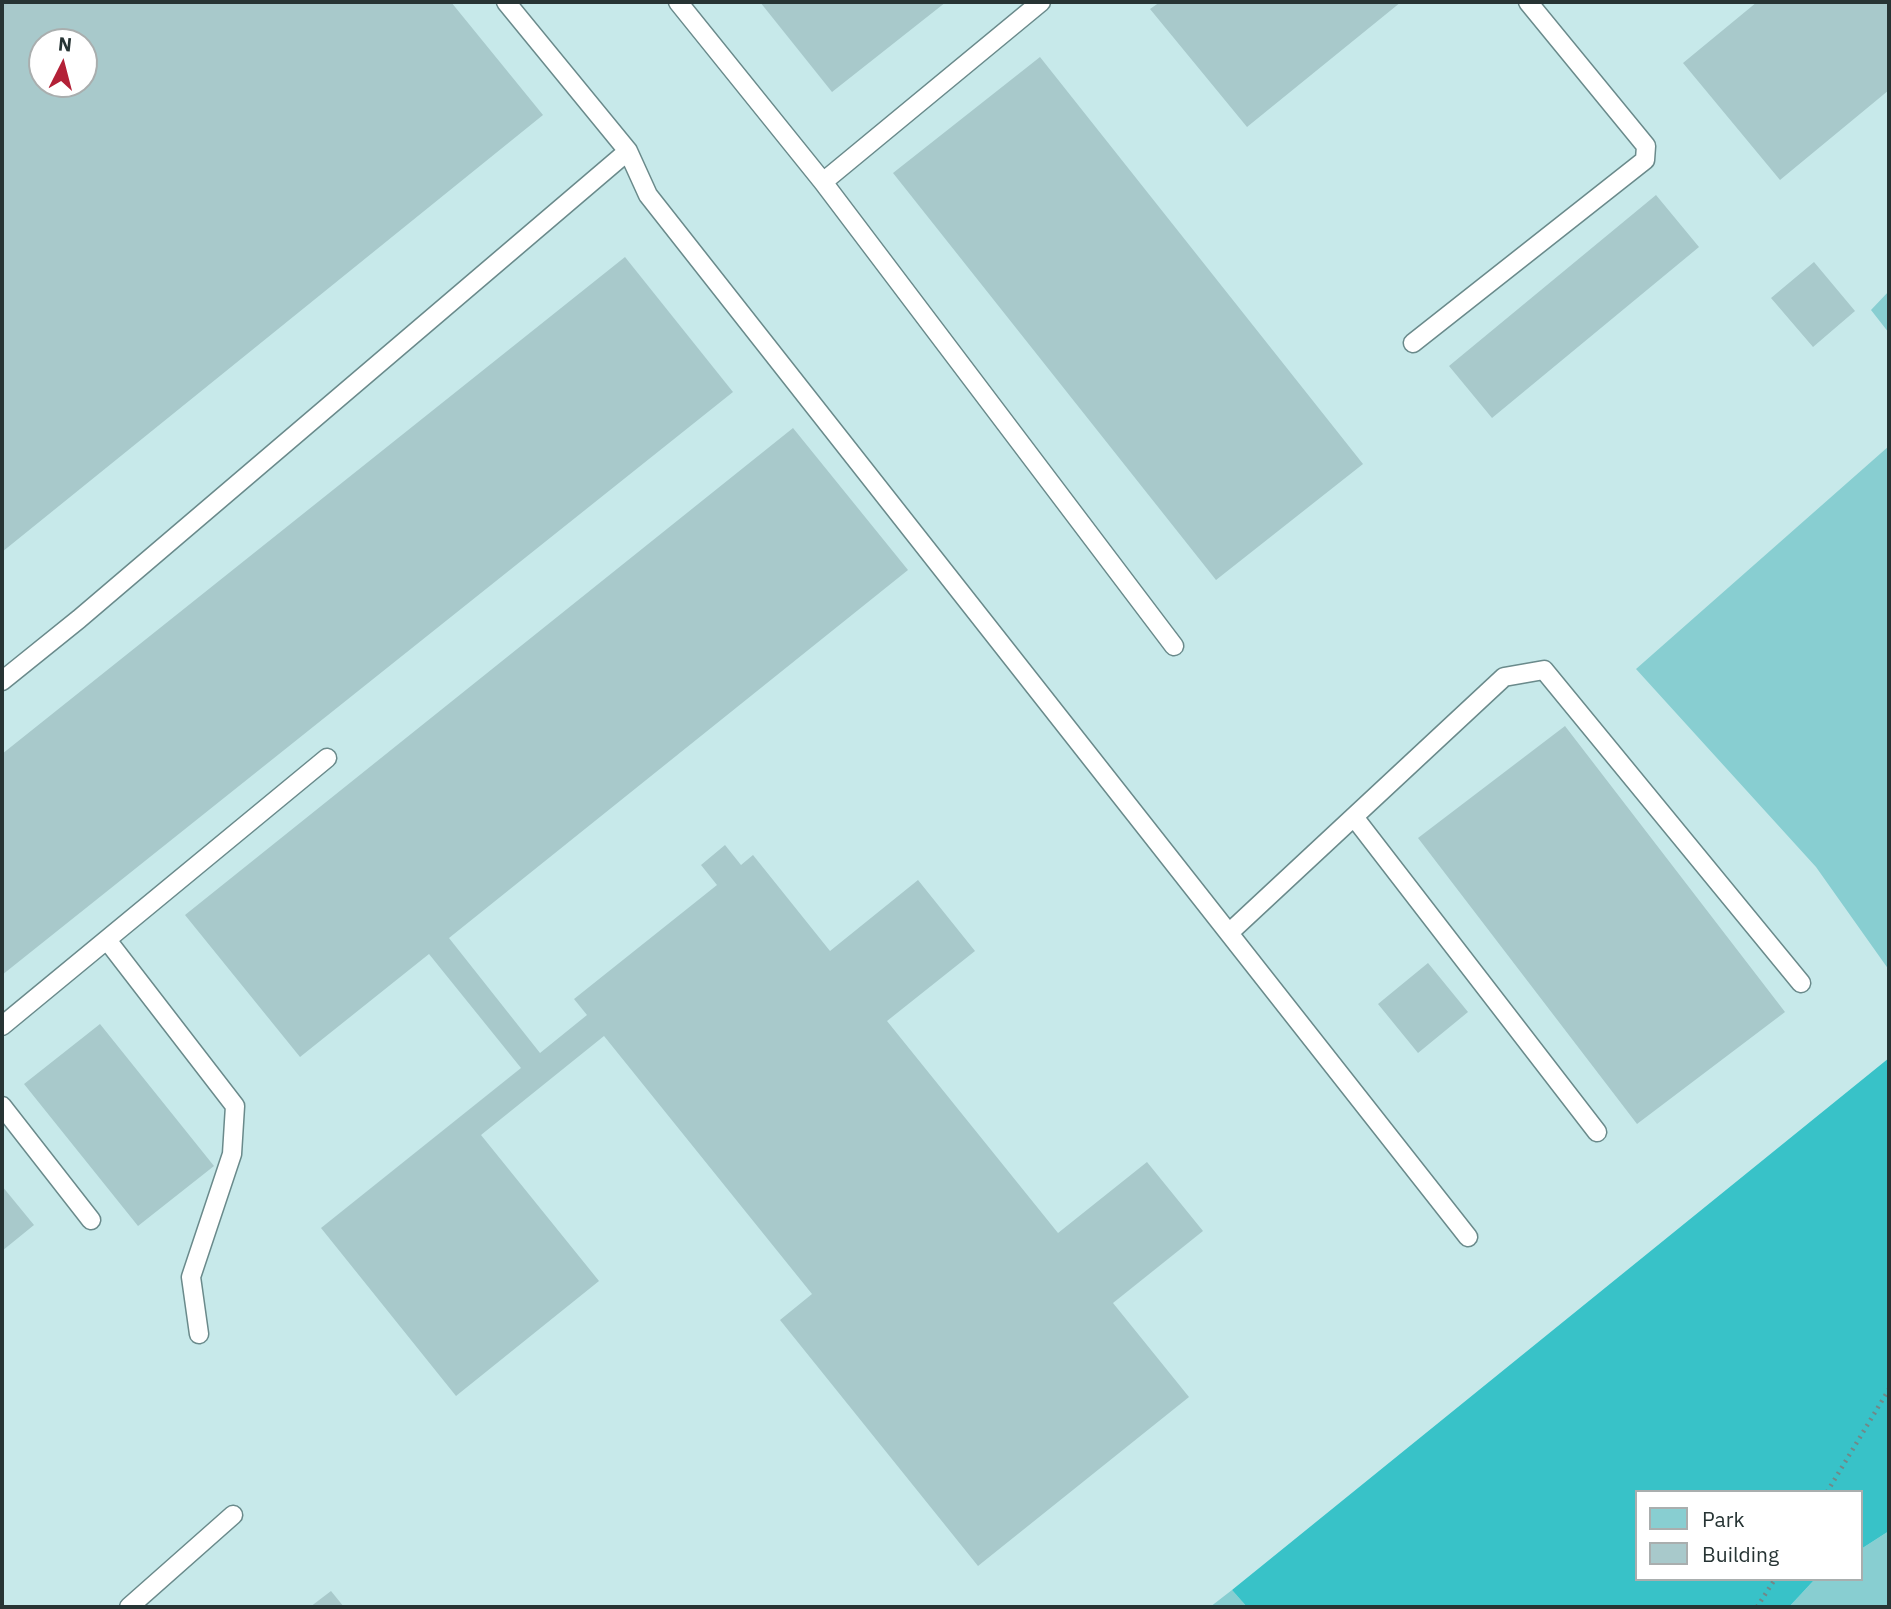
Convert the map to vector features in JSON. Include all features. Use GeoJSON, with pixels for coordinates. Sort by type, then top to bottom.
{"type":"FeatureCollection","features":[{"type":"Feature","properties":{"kind":"lane"},"geometry":{"type":"LineString","coordinates":[[506,2],[628,151],[648,195],[1468,1237]]}},
{"type":"Feature","properties":{"kind":"lane"},"geometry":{"type":"LineString","coordinates":[[678,2],[822,182],[1174,646]]}},
{"type":"Feature","properties":{"kind":"lane"},"geometry":{"type":"LineString","coordinates":[[822,182],[1041,2]]}},
{"type":"Feature","properties":{"kind":"lane"},"geometry":{"type":"LineString","coordinates":[[1413,342],[1645,160],[1646,146],[1528,2]]}},
{"type":"Feature","properties":{"kind":"lane"},"geometry":{"type":"LineString","coordinates":[[2,681],[90,610],[628,151]]}},
{"type":"Feature","properties":{"kind":"lane"},"geometry":{"type":"LineString","coordinates":[[1230,932],[1504,677],[1544,670],[1801,983]]}},
{"type":"Feature","properties":{"kind":"lane"},"geometry":{"type":"LineString","coordinates":[[2,1026],[327,758]]}},
{"type":"Feature","properties":{"kind":"lane"},"geometry":{"type":"LineString","coordinates":[[1354,817],[1597,1132]]}},
{"type":"Feature","properties":{"kind":"lane"},"geometry":{"type":"LineString","coordinates":[[107,940],[235,1106],[232,1154],[191,1277],[199,1334]]}},
{"type":"Feature","properties":{"kind":"lane"},"geometry":{"type":"LineString","coordinates":[[2,1106],[91,1220]]}},
{"type":"Feature","properties":{"kind":"lane"},"geometry":{"type":"LineString","coordinates":[[130,1607],[233,1516]]}},
{"type":"Feature","properties":{"kind":"path"},"geometry":{"type":"LineString","coordinates":[[1828,1490],[1889,1389]]}},
{"type":"Feature","properties":{"kind":"path"},"geometry":{"type":"LineString","coordinates":[[1757,1607],[1773,1581]]}},
{"type":"Feature","properties":{"kind":"green space"},"geometry":{"type":"Polygon","coordinates":[[[1889,291],[1889,333],[1871,310],[1889,291]]]}},
{"type":"Feature","properties":{"kind":"green space"},"geometry":{"type":"Polygon","coordinates":[[[1889,446],[1889,970],[1816,867],[1636,669],[1889,446]]]}},
{"type":"Feature","properties":{"kind":"green space"},"geometry":{"type":"Polygon","coordinates":[[[1889,1531],[1889,1607],[1789,1607],[1813,1581],[1863,1581],[1863,1548],[1889,1531]]]}},
{"type":"Feature","properties":{"kind":"green space"},"geometry":{"type":"Polygon","coordinates":[[[1232,1590],[1247,1607],[1210,1607],[1232,1590]]]}},
{"type":"Feature","properties":{"kind":"shaded area"},"geometry":{"type":"Polygon","coordinates":[[[1889,1058],[1889,1531],[1863,1548],[1863,1490],[1636,1490],[1636,1581],[1813,1581],[1789,1607],[1247,1607],[1232,1590],[1889,1058]]]}},
{"type":"Feature","properties":{"kind":"building"},"geometry":{"type":"Polygon","coordinates":[[[2,2],[451,2],[543,115],[2,552],[2,2]]]}},
{"type":"Feature","properties":{"kind":"building"},"geometry":{"type":"Polygon","coordinates":[[[760,2],[946,2],[832,92],[760,2]]]}},
{"type":"Feature","properties":{"kind":"building"},"geometry":{"type":"Polygon","coordinates":[[[1160,2],[1401,2],[1247,127],[1150,9],[1160,2]]]}},
{"type":"Feature","properties":{"kind":"building"},"geometry":{"type":"Polygon","coordinates":[[[1757,2],[1889,2],[1889,90],[1780,180],[1683,63],[1757,2]]]}},
{"type":"Feature","properties":{"kind":"building"},"geometry":{"type":"Polygon","coordinates":[[[1040,57],[1363,464],[1216,580],[893,173],[1040,57]]]}},
{"type":"Feature","properties":{"kind":"building"},"geometry":{"type":"Polygon","coordinates":[[[1656,195],[1699,247],[1492,418],[1449,366],[1656,195]]]}},
{"type":"Feature","properties":{"kind":"building"},"geometry":{"type":"Polygon","coordinates":[[[625,257],[733,392],[2,975],[2,754],[625,257]]]}},
{"type":"Feature","properties":{"kind":"building"},"geometry":{"type":"Polygon","coordinates":[[[1814,262],[1855,311],[1813,347],[1771,298],[1814,262]]]}},
{"type":"Feature","properties":{"kind":"building"},"geometry":{"type":"Polygon","coordinates":[[[793,428],[908,570],[449,938],[540,1053],[587,1015],[574,999],[717,885],[701,865],[725,845],[741,865],[753,855],[830,951],[918,880],[975,951],[887,1021],[1058,1233],[1147,1162],[1203,1231],[1113,1303],[1189,1397],[978,1566],[780,1320],[812,1294],[604,1036],[481,1135],[599,1281],[456,1396],[321,1228],[521,1068],[429,954],[300,1057],[185,915],[793,428]]]}},
{"type":"Feature","properties":{"kind":"building"},"geometry":{"type":"Polygon","coordinates":[[[1565,726],[1785,1012],[1637,1124],[1418,838],[1565,726]]]}},
{"type":"Feature","properties":{"kind":"building"},"geometry":{"type":"Polygon","coordinates":[[[1428,963],[1468,1012],[1418,1053],[1378,1004],[1428,963]]]}},
{"type":"Feature","properties":{"kind":"building"},"geometry":{"type":"Polygon","coordinates":[[[100,1024],[214,1166],[138,1226],[24,1084],[100,1024]]]}},
{"type":"Feature","properties":{"kind":"building"},"geometry":{"type":"Polygon","coordinates":[[[2,1186],[34,1225],[2,1251],[2,1186]]]}},
{"type":"Feature","properties":{"kind":"building"},"geometry":{"type":"Polygon","coordinates":[[[331,1591],[344,1607],[310,1607],[331,1591]]]}}]}
